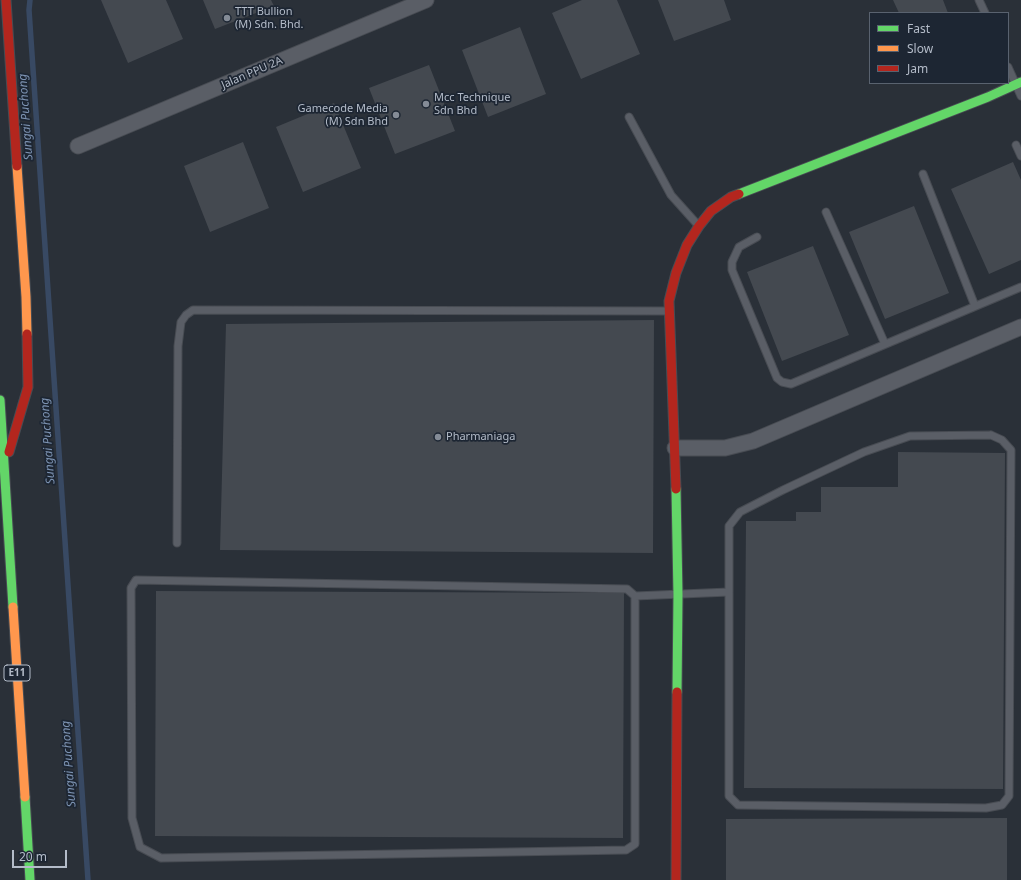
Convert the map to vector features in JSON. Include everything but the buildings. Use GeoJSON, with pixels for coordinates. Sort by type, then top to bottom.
{"type":"FeatureCollection","features":[{"type":"Feature","properties":{"kind":"main road"},"geometry":{"type":"LineString","coordinates":[[4,466],[28,387],[26,297],[6,0]]}},
{"type":"Feature","properties":{"kind":"main road"},"geometry":{"type":"LineString","coordinates":[[676,880],[678,595],[675,448],[669,301],[676,273],[687,245],[711,210],[731,198],[988,97],[1018,83]]}},
{"type":"Feature","properties":{"kind":"main road","name":"E11"},"geometry":{"type":"LineString","coordinates":[[0,400],[30,880]]}},
{"type":"Feature","properties":{"kind":"street","name":"Jalan PPU 2A"},"geometry":{"type":"LineString","coordinates":[[78,146],[426,0]]}},
{"type":"Feature","properties":{"kind":"street"},"geometry":{"type":"LineString","coordinates":[[675,448],[725,448],[753,440],[1021,327]]}},
{"type":"Feature","properties":{"kind":"lane"},"geometry":{"type":"LineString","coordinates":[[978,0],[984,12]]}},
{"type":"Feature","properties":{"kind":"lane"},"geometry":{"type":"LineString","coordinates":[[1009,70],[1018,83],[1021,96]]}},
{"type":"Feature","properties":{"kind":"lane"},"geometry":{"type":"LineString","coordinates":[[629,117],[671,195],[699,226]]}},
{"type":"Feature","properties":{"kind":"lane"},"geometry":{"type":"LineString","coordinates":[[1016,144],[1021,156]]}},
{"type":"Feature","properties":{"kind":"lane"},"geometry":{"type":"LineString","coordinates":[[923,174],[975,306]]}},
{"type":"Feature","properties":{"kind":"lane"},"geometry":{"type":"LineString","coordinates":[[826,212],[884,344]]}},
{"type":"Feature","properties":{"kind":"lane"},"geometry":{"type":"LineString","coordinates":[[757,237],[739,247],[732,262],[732,270],[777,378],[782,382],[791,384],[1021,287]]}},
{"type":"Feature","properties":{"kind":"lane"},"geometry":{"type":"LineString","coordinates":[[177,543],[178,346],[182,322],[186,315],[193,310],[670,311]]}},
{"type":"Feature","properties":{"kind":"lane"},"geometry":{"type":"LineString","coordinates":[[991,435],[1002,440],[1011,450],[1009,796],[1002,805],[986,808],[738,805],[729,796],[730,592],[730,526],[740,512],[864,452],[910,436],[991,435]]}},
{"type":"Feature","properties":{"kind":"lane"},"geometry":{"type":"LineString","coordinates":[[635,596],[635,844],[626,850],[161,858],[140,847],[132,818],[131,588],[136,580],[627,589],[635,596],[730,592]]}},
{"type":"Feature","properties":{"kind":"waterway","name":"Sungai Puchong"},"geometry":{"type":"LineString","coordinates":[[30,0],[29,10],[88,880]]}},
{"type":"Feature","properties":{"kind":"traffic: fast"},"geometry":{"type":"LineString","coordinates":[[739,194],[988,97],[1021,82]]}},
{"type":"Feature","properties":{"kind":"traffic: fast"},"geometry":{"type":"LineString","coordinates":[[0,400],[13,607]]}},
{"type":"Feature","properties":{"kind":"traffic: fast"},"geometry":{"type":"LineString","coordinates":[[676,489],[678,595],[677,692]]}},
{"type":"Feature","properties":{"kind":"traffic: fast"},"geometry":{"type":"LineString","coordinates":[[25,797],[30,880]]}},
{"type":"Feature","properties":{"kind":"traffic: slow"},"geometry":{"type":"LineString","coordinates":[[17,166],[26,297],[27,334]]}},
{"type":"Feature","properties":{"kind":"traffic: slow"},"geometry":{"type":"LineString","coordinates":[[13,607],[25,797]]}},
{"type":"Feature","properties":{"kind":"traffic: jam"},"geometry":{"type":"LineString","coordinates":[[6,0],[17,166]]}},
{"type":"Feature","properties":{"kind":"traffic: jam"},"geometry":{"type":"LineString","coordinates":[[676,489],[669,301],[676,273],[687,245],[699,226],[711,211],[731,197],[739,194]]}},
{"type":"Feature","properties":{"kind":"traffic: jam"},"geometry":{"type":"LineString","coordinates":[[9,452],[28,387],[27,334]]}},
{"type":"Feature","properties":{"kind":"traffic: jam"},"geometry":{"type":"LineString","coordinates":[[676,880],[677,692]]}},
{"type":"Feature","properties":{"kind":"place","name":"TTT Bullion (M) Sdn. Bhd."},"geometry":{"type":"Point","coordinates":[227,18]}},
{"type":"Feature","properties":{"kind":"place","name":"Mcc Technique Sdn Bhd"},"geometry":{"type":"Point","coordinates":[426,104]}},
{"type":"Feature","properties":{"kind":"place","name":"Gamecode Media (M) Sdn Bhd"},"geometry":{"type":"Point","coordinates":[396,115]}},
{"type":"Feature","properties":{"kind":"place","name":"Pharmaniaga"},"geometry":{"type":"Point","coordinates":[438,437]}}]}
